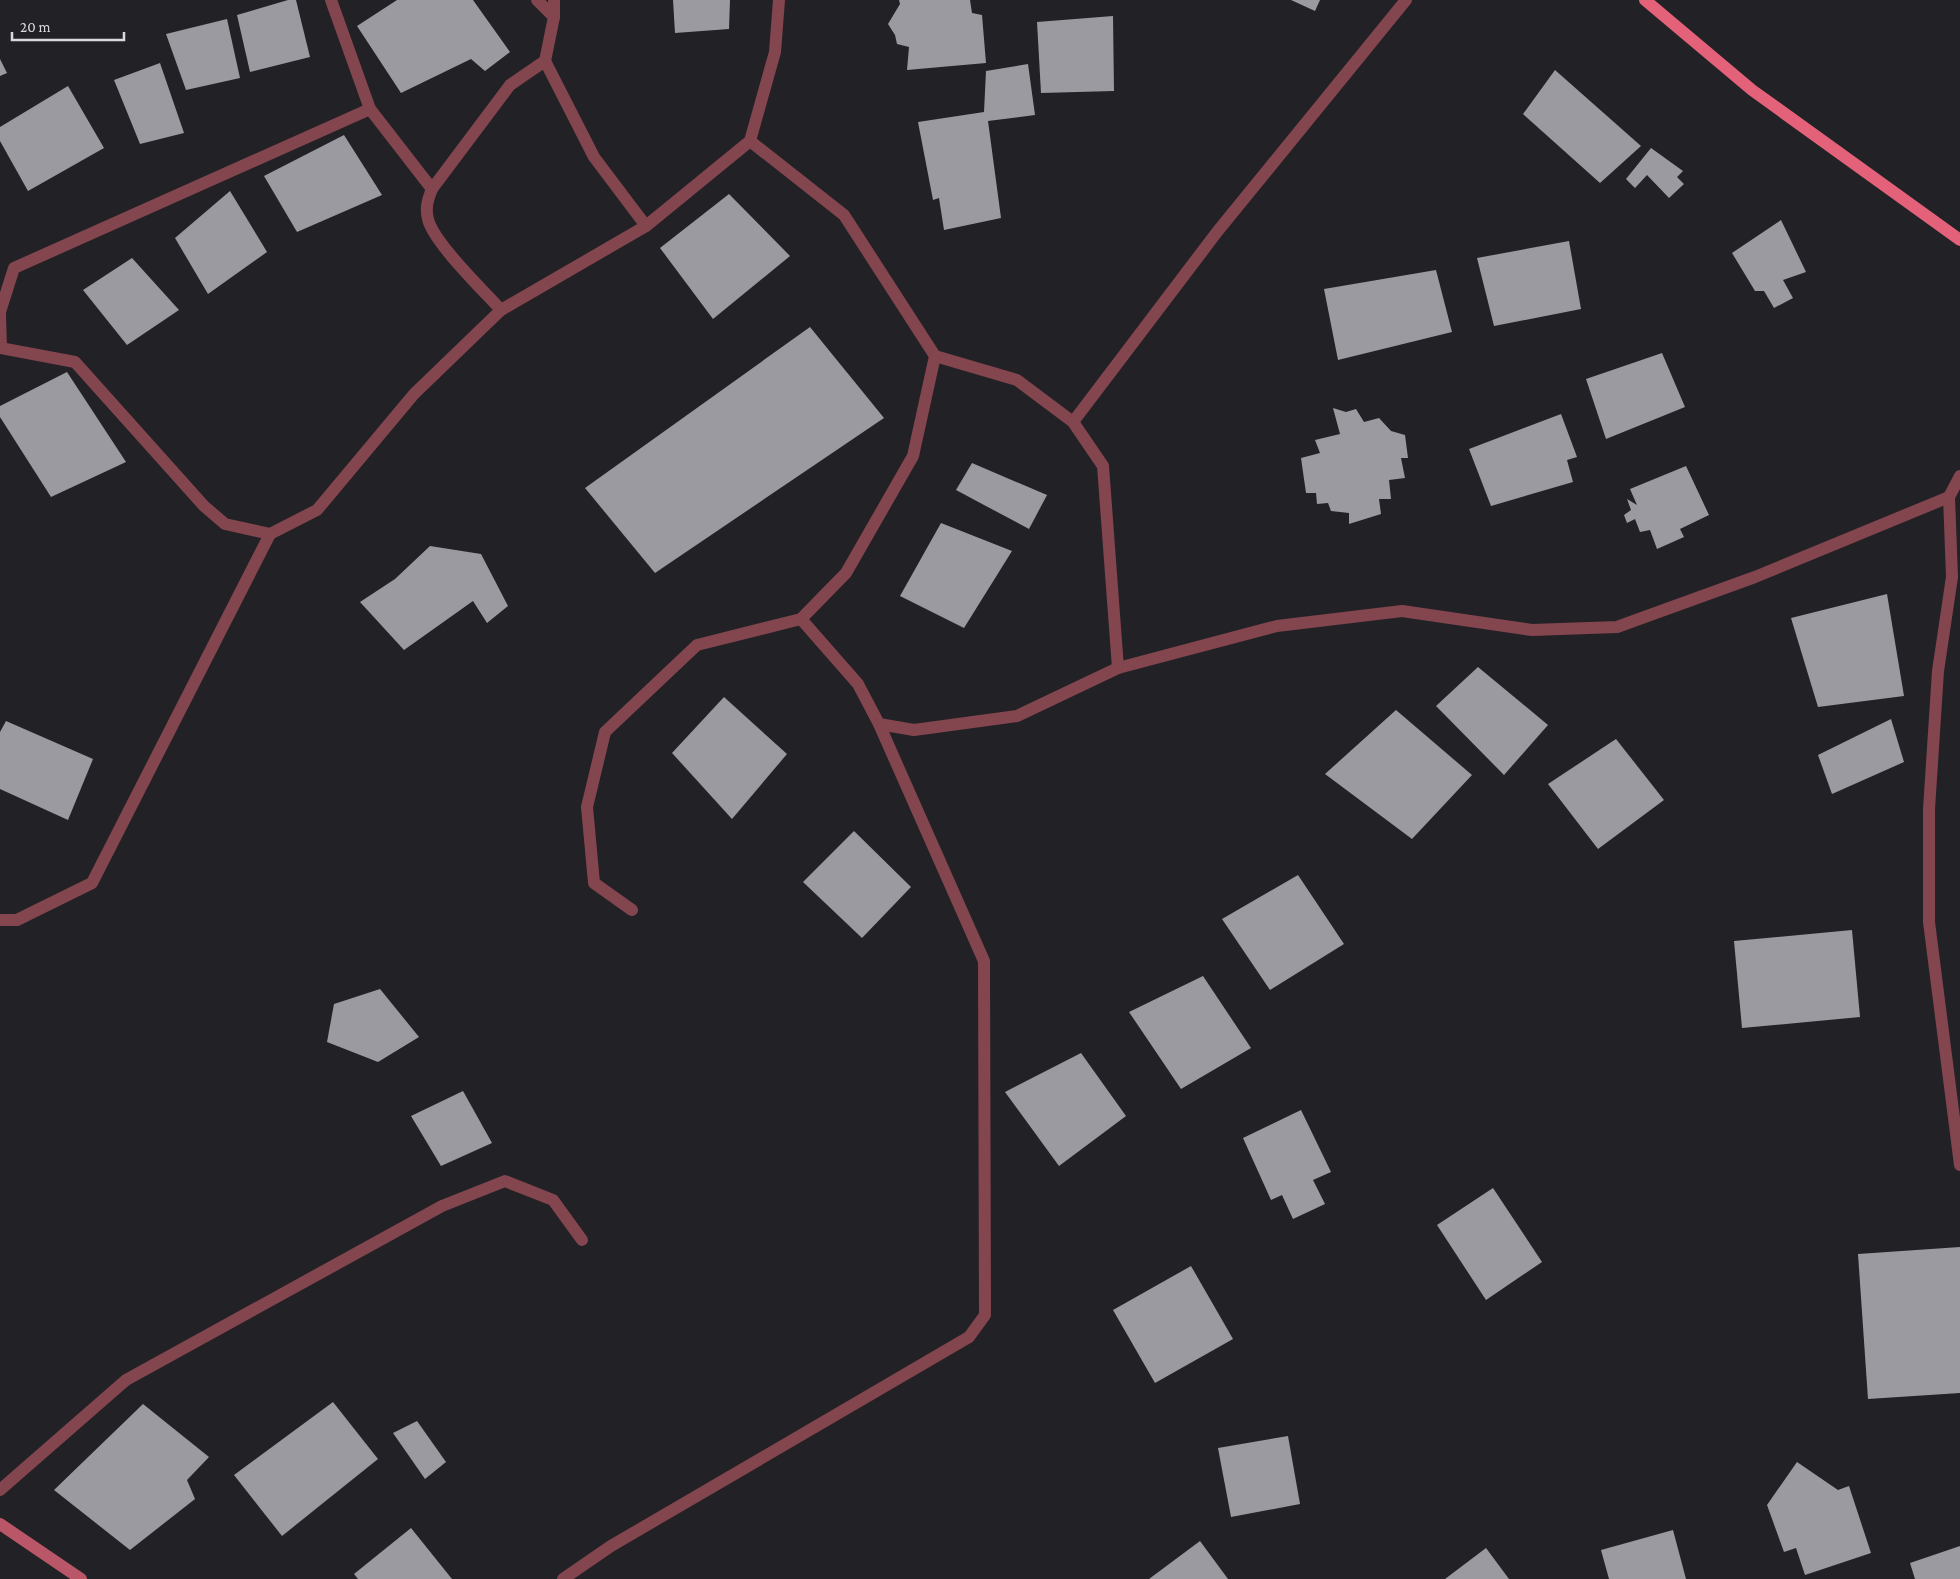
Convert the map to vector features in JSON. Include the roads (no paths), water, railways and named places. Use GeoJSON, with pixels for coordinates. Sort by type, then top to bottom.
{"type":"FeatureCollection","features":[{"type":"Feature","properties":{"kind":"main road"},"geometry":{"type":"LineString","coordinates":[[1645,0],[1752,90],[1960,240]]}},
{"type":"Feature","properties":{"kind":"street"},"geometry":{"type":"LineString","coordinates":[[331,0],[370,109],[432,189]]}},
{"type":"Feature","properties":{"kind":"street"},"geometry":{"type":"LineString","coordinates":[[537,0],[554,17]]}},
{"type":"Feature","properties":{"kind":"street"},"geometry":{"type":"LineString","coordinates":[[554,0],[554,17],[545,61],[594,157],[646,226]]}},
{"type":"Feature","properties":{"kind":"street"},"geometry":{"type":"LineString","coordinates":[[0,920],[17,920],[92,882],[270,534],[317,510],[414,394],[501,310],[646,226],[750,140],[775,52],[779,0]]}},
{"type":"Feature","properties":{"kind":"street"},"geometry":{"type":"LineString","coordinates":[[1073,422],[1216,232],[1406,0]]}},
{"type":"Feature","properties":{"kind":"street"},"geometry":{"type":"LineString","coordinates":[[501,310],[438,240],[428,220],[426,206],[432,189],[510,85],[545,61]]}},
{"type":"Feature","properties":{"kind":"street"},"geometry":{"type":"LineString","coordinates":[[270,534],[225,524],[204,506],[75,362],[1,348],[0,313],[14,268],[370,109]]}},
{"type":"Feature","properties":{"kind":"street"},"geometry":{"type":"LineString","coordinates":[[750,140],[844,215],[935,356],[1017,380],[1073,422],[1103,466],[1118,668]]}},
{"type":"Feature","properties":{"kind":"street"},"geometry":{"type":"LineString","coordinates":[[632,910],[594,883],[586,807],[605,732],[697,645],[801,619],[846,573],[913,456],[935,356]]}},
{"type":"Feature","properties":{"kind":"street"},"geometry":{"type":"LineString","coordinates":[[1960,476],[1948,497],[1952,577],[1938,671],[1928,809],[1929,922],[1960,1165]]}},
{"type":"Feature","properties":{"kind":"street"},"geometry":{"type":"LineString","coordinates":[[880,724],[914,730],[1017,716],[1118,668],[1276,626],[1402,611],[1532,630],[1617,627],[1755,577],[1948,497]]}},
{"type":"Feature","properties":{"kind":"street"},"geometry":{"type":"LineString","coordinates":[[563,1579],[611,1546],[969,1337],[985,1315],[984,961],[880,724],[858,684],[801,619]]}},
{"type":"Feature","properties":{"kind":"street"},"geometry":{"type":"LineString","coordinates":[[0,1490],[126,1380],[442,1206],[505,1182],[553,1200],[582,1240]]}},
{"type":"Feature","properties":{"kind":"street"},"geometry":{"type":"LineString","coordinates":[[0,1524],[81,1579]]}}]}
